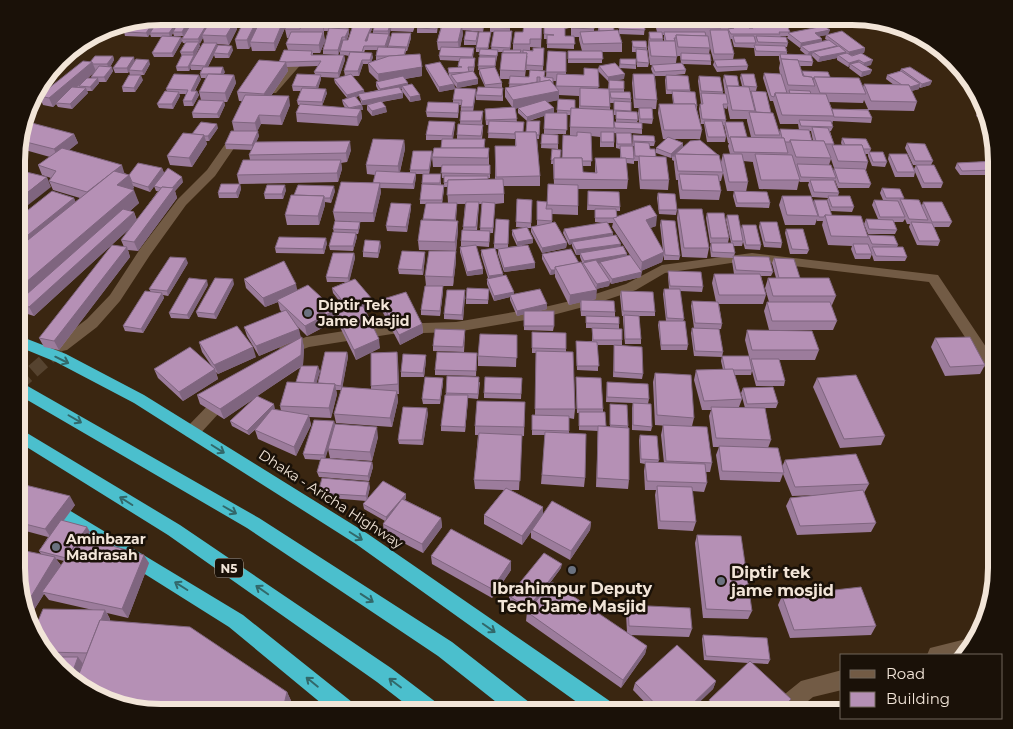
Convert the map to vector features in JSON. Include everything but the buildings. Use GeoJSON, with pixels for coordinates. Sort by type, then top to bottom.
{"type":"FeatureCollection","features":[{"type":"Feature","properties":{"kind":"highway","name":"Dhaka - Aricha Highway"},"geometry":{"type":"LineString","coordinates":[[25,343],[61,358],[139,399],[362,539],[597,704]]}},
{"type":"Feature","properties":{"kind":"highway"},"geometry":{"type":"LineString","coordinates":[[25,390],[253,523],[445,649],[515,704]]}},
{"type":"Feature","properties":{"kind":"highway","name":"N5"},"geometry":{"type":"LineString","coordinates":[[25,437],[174,530],[384,675],[422,704]]}},
{"type":"Feature","properties":{"kind":"highway"},"geometry":{"type":"LineString","coordinates":[[34,496],[236,621],[340,704]]}},
{"type":"Feature","properties":{"kind":"street"},"geometry":{"type":"LineString","coordinates":[[266,98],[290,69],[310,49],[312,41]]}},
{"type":"Feature","properties":{"kind":"street"},"geometry":{"type":"LineString","coordinates":[[62,346],[92,323],[115,298],[145,252],[177,209],[211,173],[249,120]]}},
{"type":"Feature","properties":{"kind":"street"},"geometry":{"type":"LineString","coordinates":[[270,361],[285,351],[306,342],[392,329],[456,328],[507,320],[586,302],[631,287],[662,269],[752,256],[933,278],[988,361]]}},
{"type":"Feature","properties":{"kind":"street"},"geometry":{"type":"LineString","coordinates":[[192,432],[232,391]]}},
{"type":"Feature","properties":{"kind":"street"},"geometry":{"type":"LineString","coordinates":[[941,654],[961,649]]}},
{"type":"Feature","properties":{"kind":"street"},"geometry":{"type":"LineString","coordinates":[[788,704],[808,688],[840,680]]}},
{"type":"Feature","properties":{"kind":"tunnel"},"geometry":{"type":"LineString","coordinates":[[25,378],[62,346]]}},
{"type":"Feature","properties":{"kind":"place","name":"Diptir Tek Jame Masjid"},"geometry":{"type":"Point","coordinates":[308,313]}},
{"type":"Feature","properties":{"kind":"place","name":"Aminbazar Madrasah"},"geometry":{"type":"Point","coordinates":[56,547]}},
{"type":"Feature","properties":{"kind":"place","name":"Ibrahimpur Deputy Tech Jame Masjid"},"geometry":{"type":"Point","coordinates":[572,570]}},
{"type":"Feature","properties":{"kind":"place","name":"Diptir tek jame mosjid"},"geometry":{"type":"Point","coordinates":[721,581]}}]}
